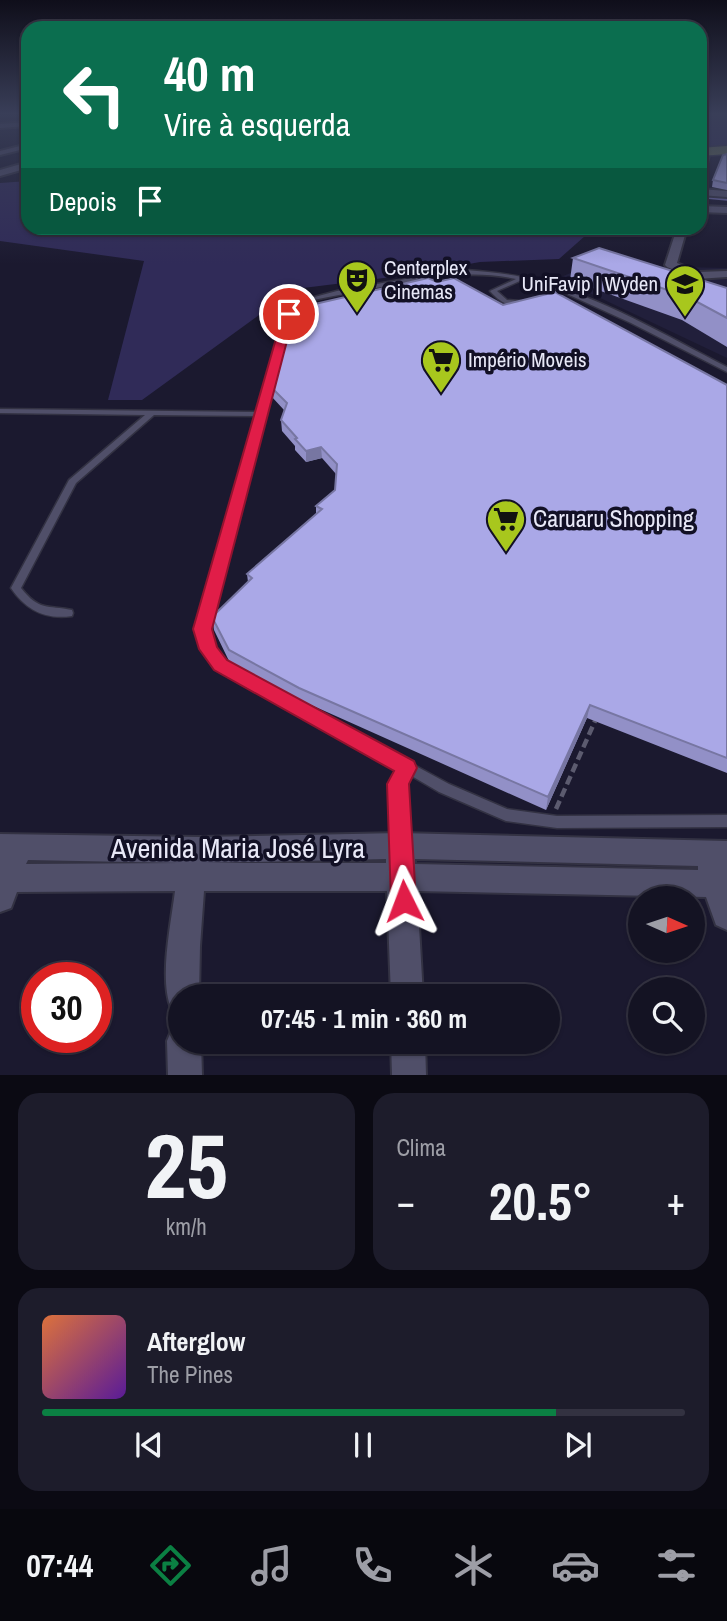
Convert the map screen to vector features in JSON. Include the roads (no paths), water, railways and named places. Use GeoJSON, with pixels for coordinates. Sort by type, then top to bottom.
{"type":"FeatureCollection","features":[{"type":"Feature","properties":{"kind":"street"},"geometry":{"type":"LineString","coordinates":[[0,173],[21,167]]}},
{"type":"Feature","properties":{"kind":"street"},"geometry":{"type":"LineString","coordinates":[[707,193],[727,194]]}},
{"type":"Feature","properties":{"kind":"street"},"geometry":{"type":"LineString","coordinates":[[707,209],[727,210]]}},
{"type":"Feature","properties":{"kind":"street"},"geometry":{"type":"LineString","coordinates":[[680,235],[671,265],[696,276],[727,274]]}},
{"type":"Feature","properties":{"kind":"street"},"geometry":{"type":"LineString","coordinates":[[400,846],[407,984]]}},
{"type":"Feature","properties":{"kind":"street","name":"Avenida Maria José Lyra"},"geometry":{"type":"LineString","coordinates":[[3,884],[400,846],[718,853]]}},
{"type":"Feature","properties":{"kind":"street"},"geometry":{"type":"LineString","coordinates":[[3,884],[9,847]]}},
{"type":"Feature","properties":{"kind":"street","name":"Avenida Maria José Lyra"},"geometry":{"type":"LineString","coordinates":[[9,847],[192,864],[403,877],[721,883]]}},
{"type":"Feature","properties":{"kind":"street"},"geometry":{"type":"LineString","coordinates":[[718,853],[727,915]]}},
{"type":"Feature","properties":{"kind":"street"},"geometry":{"type":"LineString","coordinates":[[183,984],[192,864]]}},
{"type":"Feature","properties":{"kind":"street"},"geometry":{"type":"LineString","coordinates":[[184,1054],[185,1075]]}},
{"type":"Feature","properties":{"kind":"street"},"geometry":{"type":"LineString","coordinates":[[408,1054],[409,1075]]}},
{"type":"Feature","properties":{"kind":"lane"},"geometry":{"type":"LineString","coordinates":[[727,370],[622,317],[561,291],[496,274],[451,273],[294,304],[202,629],[208,649],[220,665],[444,788],[506,815],[550,821],[727,821]]}},
{"type":"Feature","properties":{"kind":"lane"},"geometry":{"type":"LineString","coordinates":[[523,279],[496,288],[493,294],[510,304],[529,301]]}},
{"type":"Feature","properties":{"kind":"lane"},"geometry":{"type":"LineString","coordinates":[[550,295],[561,291]]}},
{"type":"Feature","properties":{"kind":"lane"},"geometry":{"type":"LineString","coordinates":[[0,411],[261,414]]}},
{"type":"Feature","properties":{"kind":"lane"},"geometry":{"type":"LineString","coordinates":[[68,613],[47,612],[27,605],[16,588],[72,482],[152,413]]}},
{"type":"Feature","properties":{"kind":"lane"},"geometry":{"type":"LineString","coordinates":[[400,846],[398,784],[407,768]]}},
{"type":"Feature","properties":{"kind":"waterway"},"geometry":{"type":"LineString","coordinates":[[707,197],[727,199]]}},
{"type":"Feature","properties":{"kind":"place","name":"Centerplex Cinemas"},"geometry":{"type":"Point","coordinates":[357,314]}},
{"type":"Feature","properties":{"kind":"place","name":"UniFavip | Wyden"},"geometry":{"type":"Point","coordinates":[685,318]}},
{"type":"Feature","properties":{"kind":"place","name":"Império Moveis"},"geometry":{"type":"Point","coordinates":[441,394]}},
{"type":"Feature","properties":{"kind":"place","name":"Caruaru Shopping"},"geometry":{"type":"Point","coordinates":[506,553]}}]}
